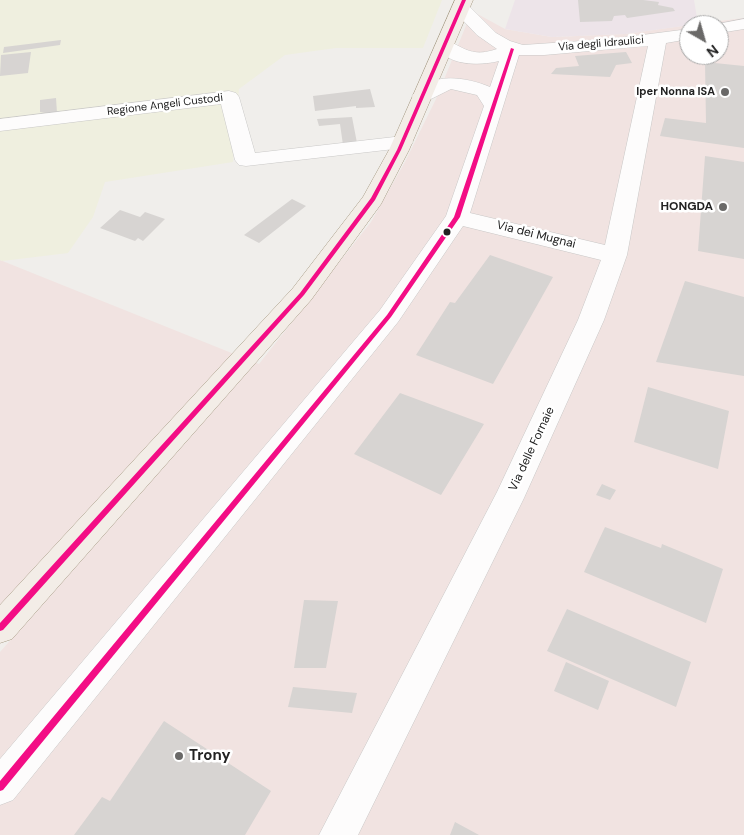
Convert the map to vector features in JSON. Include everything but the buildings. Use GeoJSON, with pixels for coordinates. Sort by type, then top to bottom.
{"type":"FeatureCollection","features":[{"type":"Feature","properties":{"kind":"main road"},"geometry":{"type":"LineString","coordinates":[[0,628],[302,294],[372,199],[403,142],[463,4]]}},
{"type":"Feature","properties":{"kind":"street"},"geometry":{"type":"LineString","coordinates":[[450,84],[471,86],[484,91],[504,45],[474,24],[463,4]]}},
{"type":"Feature","properties":{"kind":"street"},"geometry":{"type":"LineString","coordinates":[[729,26],[744,24]]}},
{"type":"Feature","properties":{"kind":"street","name":"Via degli Idraulici"},"geometry":{"type":"LineString","coordinates":[[444,46],[464,42],[537,50],[679,36]]}},
{"type":"Feature","properties":{"kind":"street","name":"Via delle Fornaie"},"geometry":{"type":"LineString","coordinates":[[338,835],[510,498],[591,320],[615,254],[658,39]]}},
{"type":"Feature","properties":{"kind":"street","name":"Via degli Idraulici"},"geometry":{"type":"LineString","coordinates":[[422,96],[437,87],[490,78],[496,56],[504,45]]}},
{"type":"Feature","properties":{"kind":"street"},"geometry":{"type":"LineString","coordinates":[[444,46],[490,78]]}},
{"type":"Feature","properties":{"kind":"street"},"geometry":{"type":"LineString","coordinates":[[0,787],[390,316],[457,217],[490,78]]}},
{"type":"Feature","properties":{"kind":"street","name":"Regione Angeli Custodi"},"geometry":{"type":"LineString","coordinates":[[0,125],[229,97],[246,160],[403,142]]}},
{"type":"Feature","properties":{"kind":"street","name":"Via dei Mugnai"},"geometry":{"type":"LineString","coordinates":[[457,217],[615,254]]}},
{"type":"Feature","properties":{"kind":"shaded area"},"geometry":{"type":"Polygon","coordinates":[[[515,0],[694,0],[696,15],[679,15],[679,27],[625,34],[552,37],[505,29],[515,0]]]}},
{"type":"Feature","properties":{"kind":"shaded area"},"geometry":{"type":"Polygon","coordinates":[[[472,11],[505,29],[552,37],[625,34],[679,26],[679,65],[729,65],[729,20],[744,18],[744,835],[0,835],[0,652],[29,619],[0,611],[0,260],[259,364],[371,222],[405,162],[436,99],[472,11]]]}},
{"type":"Feature","properties":{"kind":"green space"},"geometry":{"type":"Polygon","coordinates":[[[0,0],[442,0],[423,48],[336,48],[285,55],[239,89],[233,162],[105,182],[93,217],[68,253],[2,261],[0,260],[0,0]]]}},
{"type":"Feature","properties":{"kind":"transit line"},"geometry":{"type":"LineString","coordinates":[[0,628],[302,294],[373,199],[399,150],[464,0]]}},
{"type":"Feature","properties":{"kind":"transit line"},"geometry":{"type":"LineString","coordinates":[[0,787],[389,316],[457,217],[512,49]]}},
{"type":"Feature","properties":{"kind":"place","name":"Iper Nonna ISA"},"geometry":{"type":"Point","coordinates":[725,92]}},
{"type":"Feature","properties":{"kind":"place","name":"HONGDA"},"geometry":{"type":"Point","coordinates":[723,207]}},
{"type":"Feature","properties":{"kind":"place","name":"Trony"},"geometry":{"type":"Point","coordinates":[179,756]}}]}
